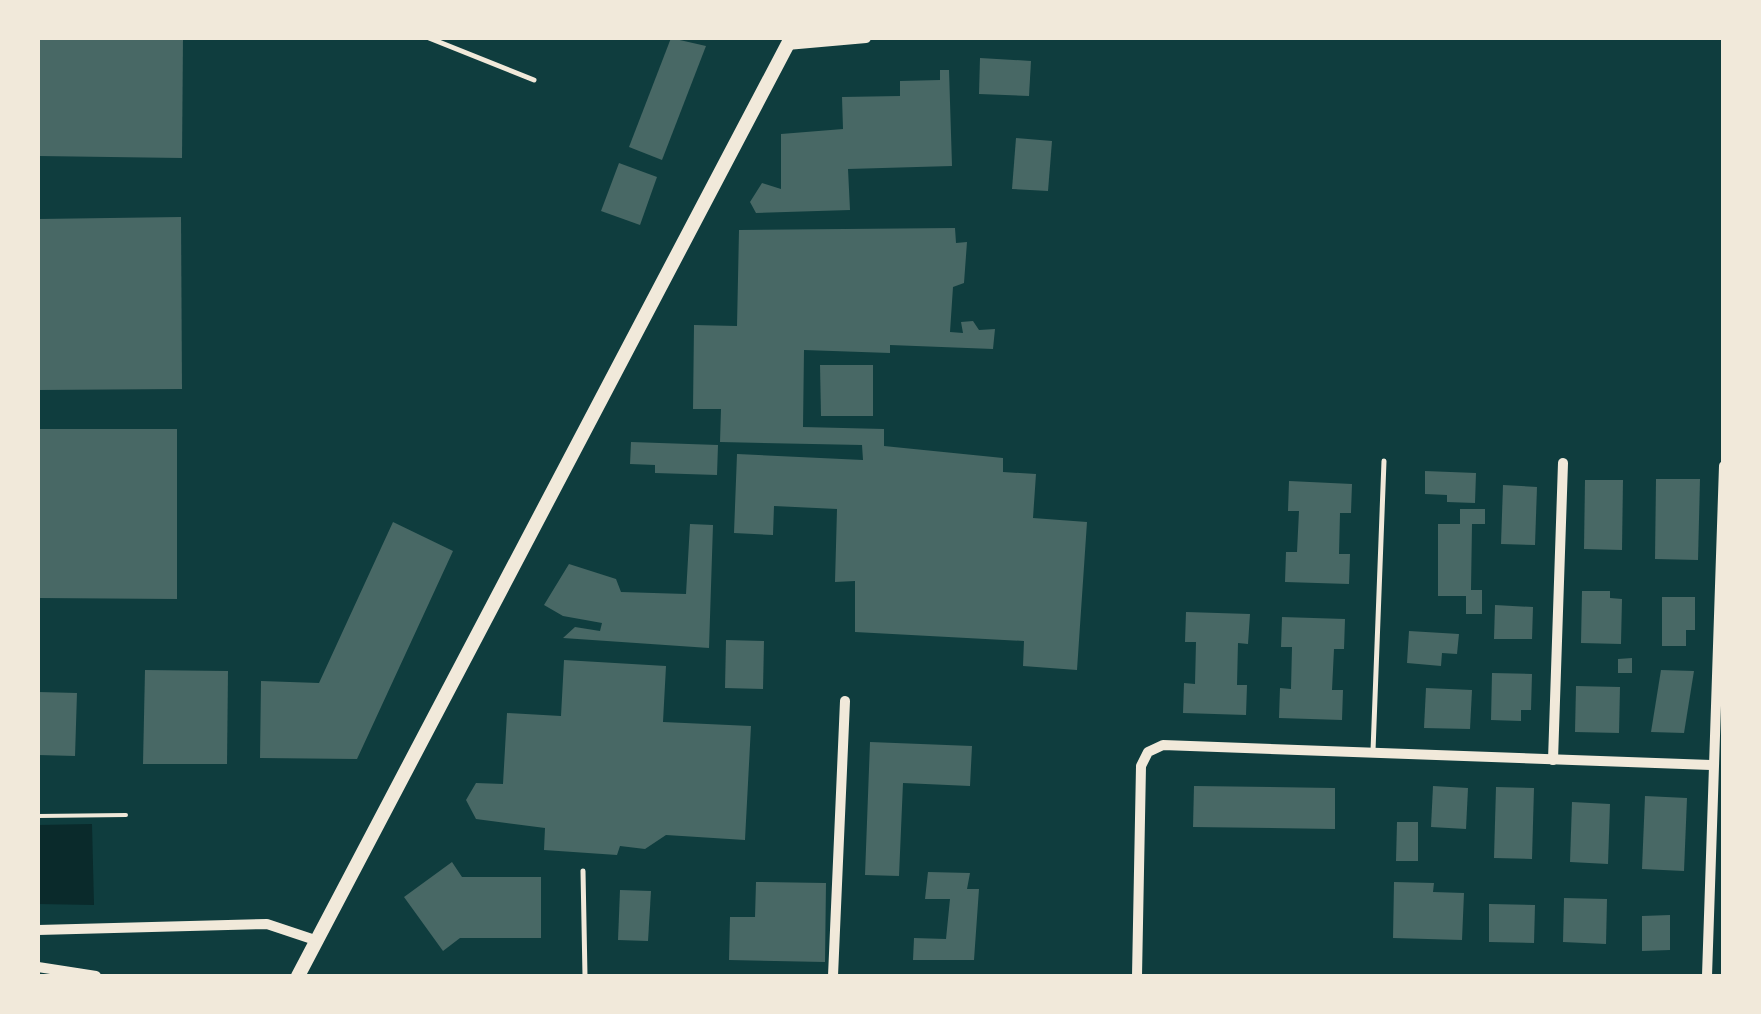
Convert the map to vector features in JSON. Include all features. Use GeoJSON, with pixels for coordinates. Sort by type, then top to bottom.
{"type":"FeatureCollection","features":[{"type":"Feature","properties":{"kind":"main road"},"geometry":{"type":"LineString","coordinates":[[298,976],[789,41]]}},
{"type":"Feature","properties":{"kind":"street"},"geometry":{"type":"LineString","coordinates":[[789,41],[866,38]]}},
{"type":"Feature","properties":{"kind":"street"},"geometry":{"type":"LineString","coordinates":[[1553,760],[1563,464]]}},
{"type":"Feature","properties":{"kind":"street"},"geometry":{"type":"LineString","coordinates":[[1707,976],[1711,765],[1724,466]]}},
{"type":"Feature","properties":{"kind":"street"},"geometry":{"type":"LineString","coordinates":[[834,976],[845,701]]}},
{"type":"Feature","properties":{"kind":"street"},"geometry":{"type":"LineString","coordinates":[[1137,976],[1142,766],[1148,752],[1163,744],[1711,765]]}},
{"type":"Feature","properties":{"kind":"street"},"geometry":{"type":"LineString","coordinates":[[38,930],[267,924],[318,940]]}},
{"type":"Feature","properties":{"kind":"street"},"geometry":{"type":"LineString","coordinates":[[38,967],[96,976]]}},
{"type":"Feature","properties":{"kind":"lane"},"geometry":{"type":"LineString","coordinates":[[429,38],[534,80]]}},
{"type":"Feature","properties":{"kind":"lane"},"geometry":{"type":"LineString","coordinates":[[1372,754],[1384,462]]}},
{"type":"Feature","properties":{"kind":"lane"},"geometry":{"type":"LineString","coordinates":[[583,870],[584,976]]}},
{"type":"Feature","properties":{"kind":"path"},"geometry":{"type":"LineString","coordinates":[[38,816],[126,815]]}},
{"type":"Feature","properties":{"kind":"water"},"geometry":{"type":"Polygon","coordinates":[[[92,824],[94,905],[38,904],[38,825],[92,824]]]}},
{"type":"Feature","properties":{"kind":"building"},"geometry":{"type":"Polygon","coordinates":[[[38,38],[183,38],[182,158],[38,156],[38,38]]]}},
{"type":"Feature","properties":{"kind":"building"},"geometry":{"type":"Polygon","coordinates":[[[671,38],[706,46],[662,160],[629,147],[671,38]]]}},
{"type":"Feature","properties":{"kind":"building"},"geometry":{"type":"Polygon","coordinates":[[[980,58],[1031,61],[1029,96],[979,94],[980,58]]]}},
{"type":"Feature","properties":{"kind":"building"},"geometry":{"type":"Polygon","coordinates":[[[940,70],[949,70],[952,166],[848,169],[850,210],[756,213],[750,202],[762,183],[781,189],[781,134],[843,129],[842,97],[900,96],[900,81],[940,80],[940,70]]]}},
{"type":"Feature","properties":{"kind":"building"},"geometry":{"type":"Polygon","coordinates":[[[1016,138],[1052,141],[1048,191],[1012,189],[1016,138]]]}},
{"type":"Feature","properties":{"kind":"building"},"geometry":{"type":"Polygon","coordinates":[[[619,163],[657,177],[640,225],[601,211],[619,163]]]}},
{"type":"Feature","properties":{"kind":"building"},"geometry":{"type":"Polygon","coordinates":[[[181,217],[182,389],[39,390],[38,219],[181,217]]]}},
{"type":"Feature","properties":{"kind":"building"},"geometry":{"type":"Polygon","coordinates":[[[955,228],[956,243],[967,242],[964,283],[953,287],[950,332],[963,333],[961,322],[973,321],[979,330],[995,329],[993,349],[890,345],[890,353],[804,350],[803,427],[884,429],[884,446],[1003,458],[1003,472],[1036,474],[1033,518],[1087,522],[1077,670],[1023,666],[1024,641],[855,632],[855,581],[835,582],[837,509],[774,506],[773,535],[734,533],[737,454],[863,460],[862,445],[720,442],[721,409],[693,409],[694,325],[737,326],[739,230],[955,228]]]}},
{"type":"Feature","properties":{"kind":"building"},"geometry":{"type":"Polygon","coordinates":[[[820,365],[873,365],[873,416],[821,416],[820,365]]]}},
{"type":"Feature","properties":{"kind":"building"},"geometry":{"type":"Polygon","coordinates":[[[38,429],[177,429],[177,599],[38,598],[38,429]]]}},
{"type":"Feature","properties":{"kind":"building"},"geometry":{"type":"Polygon","coordinates":[[[631,442],[718,445],[717,475],[655,473],[655,465],[630,464],[631,442]]]}},
{"type":"Feature","properties":{"kind":"building"},"geometry":{"type":"Polygon","coordinates":[[[1425,471],[1476,473],[1475,503],[1447,502],[1447,495],[1425,494],[1425,471]]]}},
{"type":"Feature","properties":{"kind":"building"},"geometry":{"type":"Polygon","coordinates":[[[1656,479],[1700,479],[1698,560],[1655,559],[1656,479]]]}},
{"type":"Feature","properties":{"kind":"building"},"geometry":{"type":"Polygon","coordinates":[[[1585,480],[1623,480],[1622,550],[1584,549],[1585,480]]]}},
{"type":"Feature","properties":{"kind":"building"},"geometry":{"type":"Polygon","coordinates":[[[1289,481],[1352,484],[1351,513],[1340,513],[1339,554],[1350,554],[1349,584],[1285,582],[1286,552],[1297,552],[1299,511],[1288,511],[1289,481]]]}},
{"type":"Feature","properties":{"kind":"building"},"geometry":{"type":"Polygon","coordinates":[[[1503,485],[1537,487],[1535,545],[1501,544],[1503,485]]]}},
{"type":"Feature","properties":{"kind":"building"},"geometry":{"type":"Polygon","coordinates":[[[1460,509],[1485,509],[1485,524],[1472,524],[1471,590],[1482,590],[1482,614],[1466,614],[1466,596],[1438,596],[1438,524],[1460,524],[1460,509]]]}},
{"type":"Feature","properties":{"kind":"building"},"geometry":{"type":"Polygon","coordinates":[[[393,522],[453,551],[357,759],[260,758],[261,681],[319,683],[393,522]]]}},
{"type":"Feature","properties":{"kind":"building"},"geometry":{"type":"Polygon","coordinates":[[[690,524],[713,525],[709,648],[563,638],[575,627],[600,631],[602,623],[563,616],[544,605],[569,564],[616,579],[621,592],[686,594],[690,524]]]}},
{"type":"Feature","properties":{"kind":"building"},"geometry":{"type":"Polygon","coordinates":[[[1582,591],[1610,591],[1610,598],[1622,599],[1621,644],[1581,643],[1582,591]]]}},
{"type":"Feature","properties":{"kind":"building"},"geometry":{"type":"Polygon","coordinates":[[[1662,597],[1695,597],[1695,630],[1686,630],[1686,646],[1662,646],[1662,597]]]}},
{"type":"Feature","properties":{"kind":"building"},"geometry":{"type":"Polygon","coordinates":[[[1495,605],[1533,607],[1532,639],[1494,639],[1495,605]]]}},
{"type":"Feature","properties":{"kind":"building"},"geometry":{"type":"Polygon","coordinates":[[[1186,612],[1250,614],[1248,644],[1238,643],[1237,685],[1247,685],[1246,715],[1183,713],[1184,683],[1195,684],[1196,642],[1185,642],[1186,612]]]}},
{"type":"Feature","properties":{"kind":"building"},"geometry":{"type":"Polygon","coordinates":[[[1282,617],[1345,619],[1344,649],[1334,649],[1332,690],[1343,690],[1342,720],[1279,718],[1280,688],[1291,689],[1292,647],[1281,647],[1282,617]]]}},
{"type":"Feature","properties":{"kind":"building"},"geometry":{"type":"Polygon","coordinates":[[[1409,631],[1459,634],[1457,654],[1442,653],[1441,666],[1407,663],[1409,631]]]}},
{"type":"Feature","properties":{"kind":"building"},"geometry":{"type":"Polygon","coordinates":[[[726,640],[764,641],[763,689],[725,688],[726,640]]]}},
{"type":"Feature","properties":{"kind":"building"},"geometry":{"type":"Polygon","coordinates":[[[1632,658],[1632,673],[1618,673],[1618,659],[1632,658]]]}},
{"type":"Feature","properties":{"kind":"building"},"geometry":{"type":"Polygon","coordinates":[[[564,660],[666,666],[663,722],[751,726],[745,840],[666,835],[645,849],[620,846],[617,855],[544,850],[545,828],[476,819],[466,800],[476,783],[503,784],[507,713],[561,716],[564,660]]]}},
{"type":"Feature","properties":{"kind":"building"},"geometry":{"type":"Polygon","coordinates":[[[145,670],[228,671],[227,764],[143,764],[145,670]]]}},
{"type":"Feature","properties":{"kind":"building"},"geometry":{"type":"Polygon","coordinates":[[[1661,670],[1694,671],[1684,733],[1651,732],[1661,670]]]}},
{"type":"Feature","properties":{"kind":"building"},"geometry":{"type":"Polygon","coordinates":[[[1492,673],[1532,674],[1531,710],[1521,710],[1521,721],[1491,720],[1492,673]]]}},
{"type":"Feature","properties":{"kind":"building"},"geometry":{"type":"Polygon","coordinates":[[[1576,686],[1620,687],[1619,733],[1575,732],[1576,686]]]}},
{"type":"Feature","properties":{"kind":"building"},"geometry":{"type":"Polygon","coordinates":[[[1426,688],[1472,690],[1470,729],[1424,728],[1426,688]]]}},
{"type":"Feature","properties":{"kind":"building"},"geometry":{"type":"Polygon","coordinates":[[[38,692],[77,693],[75,756],[38,755],[38,692]]]}},
{"type":"Feature","properties":{"kind":"building"},"geometry":{"type":"Polygon","coordinates":[[[870,742],[972,746],[970,786],[903,783],[899,876],[865,875],[870,742]]]}},
{"type":"Feature","properties":{"kind":"building"},"geometry":{"type":"Polygon","coordinates":[[[1194,786],[1335,788],[1335,829],[1193,827],[1194,786]]]}},
{"type":"Feature","properties":{"kind":"building"},"geometry":{"type":"Polygon","coordinates":[[[1433,786],[1468,788],[1466,829],[1431,827],[1433,786]]]}},
{"type":"Feature","properties":{"kind":"building"},"geometry":{"type":"Polygon","coordinates":[[[1496,787],[1534,788],[1532,859],[1494,858],[1496,787]]]}},
{"type":"Feature","properties":{"kind":"building"},"geometry":{"type":"Polygon","coordinates":[[[1645,796],[1687,798],[1684,871],[1642,869],[1645,796]]]}},
{"type":"Feature","properties":{"kind":"building"},"geometry":{"type":"Polygon","coordinates":[[[1572,802],[1610,804],[1608,864],[1570,862],[1572,802]]]}},
{"type":"Feature","properties":{"kind":"building"},"geometry":{"type":"Polygon","coordinates":[[[1397,822],[1418,822],[1418,861],[1396,861],[1397,822]]]}},
{"type":"Feature","properties":{"kind":"building"},"geometry":{"type":"Polygon","coordinates":[[[452,862],[462,877],[541,877],[541,938],[460,938],[443,951],[404,897],[452,862]]]}},
{"type":"Feature","properties":{"kind":"building"},"geometry":{"type":"Polygon","coordinates":[[[928,872],[970,873],[967,889],[979,889],[974,960],[913,960],[914,938],[946,939],[950,899],[925,899],[928,872]]]}},
{"type":"Feature","properties":{"kind":"building"},"geometry":{"type":"Polygon","coordinates":[[[756,882],[826,883],[825,962],[729,960],[730,917],[755,917],[756,882]]]}},
{"type":"Feature","properties":{"kind":"building"},"geometry":{"type":"Polygon","coordinates":[[[1394,882],[1434,883],[1433,892],[1464,893],[1462,940],[1393,938],[1394,882]]]}},
{"type":"Feature","properties":{"kind":"building"},"geometry":{"type":"Polygon","coordinates":[[[620,890],[651,891],[648,941],[618,940],[620,890]]]}},
{"type":"Feature","properties":{"kind":"building"},"geometry":{"type":"Polygon","coordinates":[[[1564,898],[1607,899],[1606,944],[1563,942],[1564,898]]]}},
{"type":"Feature","properties":{"kind":"building"},"geometry":{"type":"Polygon","coordinates":[[[1489,904],[1535,905],[1534,943],[1489,942],[1489,904]]]}},
{"type":"Feature","properties":{"kind":"building"},"geometry":{"type":"Polygon","coordinates":[[[1670,915],[1670,950],[1642,951],[1642,916],[1670,915]]]}}]}
